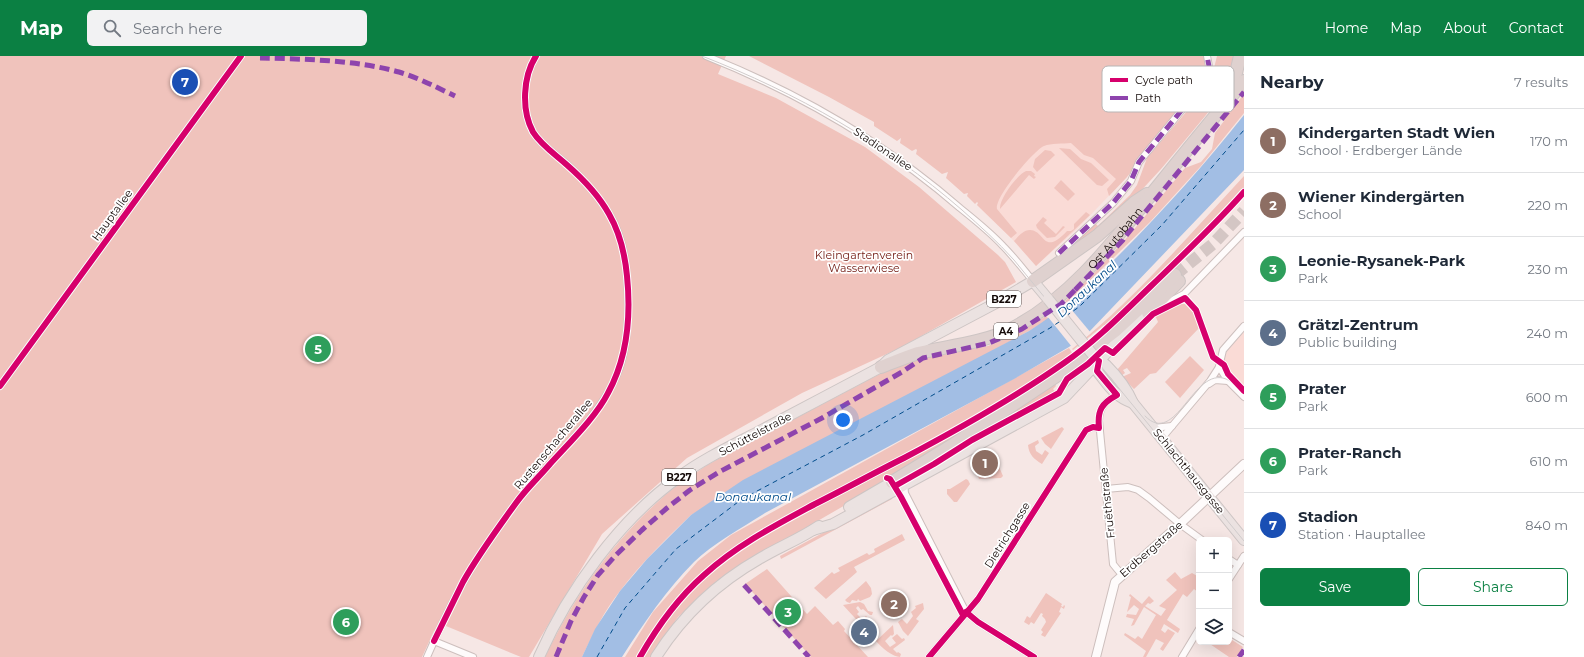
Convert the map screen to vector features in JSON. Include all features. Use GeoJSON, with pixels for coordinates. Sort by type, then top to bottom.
{"type":"FeatureCollection","features":[{"type":"Feature","properties":{"kind":"highway"},"geometry":{"type":"LineString","coordinates":[[1234,78],[1240,56]]}},
{"type":"Feature","properties":{"kind":"highway","name":"Ost Autobahn"},"geometry":{"type":"LineString","coordinates":[[1234,93],[1244,81]]}},
{"type":"Feature","properties":{"kind":"highway","name":"Ost Autobahn"},"geometry":{"type":"LineString","coordinates":[[882,367],[910,356],[997,335],[1025,322],[1037,313],[1061,294],[1087,270],[1219,112]]}},
{"type":"Feature","properties":{"kind":"highway"},"geometry":{"type":"LineString","coordinates":[[1033,281],[1097,236],[1135,202],[1158,186]]}},
{"type":"Feature","properties":{"kind":"highway"},"geometry":{"type":"LineString","coordinates":[[892,482],[1061,373],[1115,331],[1177,278],[1148,313]]}},
{"type":"Feature","properties":{"kind":"main road"},"geometry":{"type":"LineString","coordinates":[[1033,281],[1096,358]]}},
{"type":"Feature","properties":{"kind":"main road","name":"Schüttelstraße"},"geometry":{"type":"LineString","coordinates":[[539,657],[550,632],[578,585],[618,533],[644,507],[679,477],[717,453],[882,367],[888,360],[981,312],[1033,281]]}},
{"type":"Feature","properties":{"kind":"main road"},"geometry":{"type":"LineString","coordinates":[[814,530],[833,524],[1064,398],[1096,358],[1118,341],[1148,313]]}},
{"type":"Feature","properties":{"kind":"main road","name":"Schlachthausgasse"},"geometry":{"type":"LineString","coordinates":[[1096,358],[1097,371],[1117,395],[1124,400],[1133,402]]}},
{"type":"Feature","properties":{"kind":"main road","name":"Schlachthausgasse"},"geometry":{"type":"LineString","coordinates":[[1096,358],[1105,364],[1129,393],[1133,402],[1153,428],[1244,540]]}},
{"type":"Feature","properties":{"kind":"main road"},"geometry":{"type":"LineString","coordinates":[[656,657],[672,633],[712,591],[730,577],[759,559],[814,530],[830,518],[892,482]]}},
{"type":"Feature","properties":{"kind":"street","name":"Hauptallee"},"geometry":{"type":"LineString","coordinates":[[0,386],[241,56]]}},
{"type":"Feature","properties":{"kind":"street","name":"Rustenschacherallee"},"geometry":{"type":"LineString","coordinates":[[426,657],[464,581],[488,543],[518,501],[584,427],[608,394],[617,375],[624,350],[627,324],[627,277],[624,256],[614,224],[609,214],[585,181],[547,147],[532,131],[527,116],[525,102],[531,66],[536,56]]}},
{"type":"Feature","properties":{"kind":"street","name":"Stadionallee"},"geometry":{"type":"LineString","coordinates":[[706,56],[754,75],[782,89],[829,114],[878,144],[936,187],[977,222],[1003,246],[1033,281]]}},
{"type":"Feature","properties":{"kind":"street"},"geometry":{"type":"LineString","coordinates":[[1207,56],[1209,66]]}},
{"type":"Feature","properties":{"kind":"street"},"geometry":{"type":"LineString","coordinates":[[1059,253],[1112,203],[1131,181],[1139,162],[1180,112]]}},
{"type":"Feature","properties":{"kind":"street"},"geometry":{"type":"LineString","coordinates":[[1148,313],[1184,294],[1244,232]]}},
{"type":"Feature","properties":{"kind":"street"},"geometry":{"type":"LineString","coordinates":[[1162,438],[1207,385],[1219,366],[1224,350],[1244,326]]}},
{"type":"Feature","properties":{"kind":"street"},"geometry":{"type":"LineString","coordinates":[[1219,366],[1228,381],[1244,397]]}},
{"type":"Feature","properties":{"kind":"street"},"geometry":{"type":"LineString","coordinates":[[1207,385],[1215,380],[1228,381]]}},
{"type":"Feature","properties":{"kind":"street","name":"Fruëthstraße"},"geometry":{"type":"LineString","coordinates":[[1117,395],[1105,402],[1102,407],[1099,416],[1099,428],[1113,564],[1122,575]]}},
{"type":"Feature","properties":{"kind":"street"},"geometry":{"type":"LineString","coordinates":[[1153,428],[1172,426]]}},
{"type":"Feature","properties":{"kind":"street","name":"Dietrichgasse"},"geometry":{"type":"LineString","coordinates":[[929,657],[978,599],[1086,430],[1093,427],[1099,428]]}},
{"type":"Feature","properties":{"kind":"street","name":"Erdbergstraße"},"geometry":{"type":"LineString","coordinates":[[1096,657],[1115,582],[1244,464]]}},
{"type":"Feature","properties":{"kind":"street"},"geometry":{"type":"LineString","coordinates":[[910,471],[904,486],[905,493],[966,612],[978,622],[1034,657]]}},
{"type":"Feature","properties":{"kind":"street"},"geometry":{"type":"LineString","coordinates":[[1106,489],[1128,487],[1138,490],[1198,537]]}},
{"type":"Feature","properties":{"kind":"street"},"geometry":{"type":"LineString","coordinates":[[1232,574],[1244,556]]}},
{"type":"Feature","properties":{"kind":"street"},"geometry":{"type":"LineString","coordinates":[[1232,561],[1238,565]]}},
{"type":"Feature","properties":{"kind":"street"},"geometry":{"type":"LineString","coordinates":[[1182,657],[1196,634]]}},
{"type":"Feature","properties":{"kind":"street"},"geometry":{"type":"LineString","coordinates":[[1232,634],[1244,641]]}},
{"type":"Feature","properties":{"kind":"street"},"geometry":{"type":"LineString","coordinates":[[434,641],[473,657]]}},
{"type":"Feature","properties":{"kind":"shaded area"},"geometry":{"type":"Polygon","coordinates":[[[1064,117],[1127,177],[1077,229],[1036,266],[1012,239],[977,205],[1064,117]]]}},
{"type":"Feature","properties":{"kind":"shaded area"},"geometry":{"type":"Polygon","coordinates":[[[1244,332],[1244,392],[1225,371],[1222,360],[1227,351],[1244,332]]]}},
{"type":"Feature","properties":{"kind":"green space","name":"Kleingartenverein Wasserwiese"},"geometry":{"type":"Polygon","coordinates":[[[0,56],[726,56],[718,74],[776,98],[865,147],[919,187],[998,255],[1005,262],[1016,282],[902,347],[802,393],[687,458],[602,534],[529,657],[521,657],[446,626],[434,631],[422,657],[0,657],[0,56]]]}},
{"type":"Feature","properties":{"kind":"green space"},"geometry":{"type":"Polygon","coordinates":[[[749,56],[1204,56],[1207,66],[1102,66],[1102,112],[1179,112],[1127,177],[1109,196],[1107,189],[1116,179],[1093,158],[1084,155],[1071,143],[1044,146],[1032,156],[1015,175],[998,203],[997,209],[1017,233],[1011,238],[977,205],[977,202],[975,204],[967,196],[968,193],[964,194],[946,178],[948,172],[942,174],[916,154],[916,149],[912,151],[900,143],[901,138],[897,141],[874,126],[874,122],[749,56]]]}},
{"type":"Feature","properties":{"kind":"green space"},"geometry":{"type":"Polygon","coordinates":[[[1217,56],[1235,56],[1232,66],[1214,66],[1217,56]]]}},
{"type":"Feature","properties":{"kind":"green space"},"geometry":{"type":"Polygon","coordinates":[[[1244,94],[1244,113],[1201,166],[1150,222],[1067,303],[1065,301],[1095,272],[1131,233],[1185,168],[1201,162],[1212,149],[1215,133],[1224,121],[1223,120],[1229,112],[1234,112],[1234,106],[1244,94]]]}},
{"type":"Feature","properties":{"kind":"green space"},"geometry":{"type":"Polygon","coordinates":[[[1186,112],[1208,112],[1161,169],[1137,195],[1093,232],[1063,253],[1095,223],[1098,226],[1130,195],[1137,185],[1147,158],[1186,112]]]}},
{"type":"Feature","properties":{"kind":"green space"},"geometry":{"type":"Polygon","coordinates":[[[1059,148],[1070,149],[1081,159],[1091,163],[1109,180],[1102,186],[1097,185],[1059,148]]]}},
{"type":"Feature","properties":{"kind":"green space"},"geometry":{"type":"Polygon","coordinates":[[[1045,150],[1051,151],[1055,155],[1037,172],[1033,167],[1035,159],[1045,150]]]}},
{"type":"Feature","properties":{"kind":"green space"},"geometry":{"type":"Polygon","coordinates":[[[1031,171],[1036,177],[1034,179],[1029,175],[1000,209],[1002,199],[1009,188],[1022,173],[1031,171]]]}},
{"type":"Feature","properties":{"kind":"green space"},"geometry":{"type":"Polygon","coordinates":[[[1244,176],[1244,191],[1224,213],[1106,327],[1104,325],[1073,350],[1072,349],[1118,309],[1140,287],[1244,176]]]}},
{"type":"Feature","properties":{"kind":"green space"},"geometry":{"type":"Polygon","coordinates":[[[1061,180],[1075,194],[1068,201],[1054,188],[1061,180]]]}},
{"type":"Feature","properties":{"kind":"green space"},"geometry":{"type":"Polygon","coordinates":[[[1086,212],[1090,215],[1036,266],[1014,241],[1023,232],[1030,230],[1035,231],[1045,240],[1053,242],[1067,231],[1074,229],[1074,224],[1086,212]]]}},
{"type":"Feature","properties":{"kind":"green space"},"geometry":{"type":"Polygon","coordinates":[[[1043,217],[1047,220],[1044,223],[1056,234],[1063,226],[1065,227],[1055,237],[1047,238],[1036,225],[1043,217]]]}},
{"type":"Feature","properties":{"kind":"green space"},"geometry":{"type":"Polygon","coordinates":[[[1180,304],[1186,304],[1194,311],[1200,327],[1156,373],[1150,374],[1134,389],[1122,377],[1131,373],[1127,368],[1123,370],[1125,373],[1121,376],[1117,370],[1158,322],[1155,315],[1180,304]]]}},
{"type":"Feature","properties":{"kind":"green space"},"geometry":{"type":"Polygon","coordinates":[[[1046,316],[1049,319],[1029,331],[691,515],[645,561],[620,591],[604,615],[582,657],[545,657],[568,613],[596,572],[627,533],[667,493],[707,465],[891,368],[908,361],[988,346],[1020,332],[1046,316]]]}},
{"type":"Feature","properties":{"kind":"green space"},"geometry":{"type":"Polygon","coordinates":[[[1069,348],[1075,357],[899,474],[731,571],[678,617],[651,657],[625,657],[653,612],[698,561],[731,535],[1069,348]]]}},
{"type":"Feature","properties":{"kind":"green space"},"geometry":{"type":"Polygon","coordinates":[[[1190,356],[1204,370],[1180,398],[1165,382],[1190,356]]]}},
{"type":"Feature","properties":{"kind":"green space"},"geometry":{"type":"Polygon","coordinates":[[[1080,363],[1083,366],[1055,384],[1056,386],[1053,389],[1056,393],[970,439],[1080,363]]]}},
{"type":"Feature","properties":{"kind":"green space"},"geometry":{"type":"Polygon","coordinates":[[[1062,427],[1064,429],[1051,449],[1041,438],[1062,427]]]}},
{"type":"Feature","properties":{"kind":"green space"},"geometry":{"type":"Polygon","coordinates":[[[1038,440],[1039,443],[1035,446],[1036,451],[1042,455],[1045,450],[1049,453],[1042,464],[1032,456],[1028,445],[1038,440]]]}},
{"type":"Feature","properties":{"kind":"green space"},"geometry":{"type":"Polygon","coordinates":[[[997,463],[1000,465],[999,467],[1003,476],[1001,478],[979,479],[977,473],[997,463]]]}},
{"type":"Feature","properties":{"kind":"green space"},"geometry":{"type":"Polygon","coordinates":[[[966,479],[970,484],[957,502],[954,502],[947,494],[947,489],[950,489],[966,479]]]}},
{"type":"Feature","properties":{"kind":"green space"},"geometry":{"type":"Polygon","coordinates":[[[893,495],[892,499],[781,559],[780,556],[893,495]]]}},
{"type":"Feature","properties":{"kind":"green space"},"geometry":{"type":"Polygon","coordinates":[[[902,534],[905,540],[854,567],[857,572],[826,599],[814,588],[832,572],[834,574],[840,571],[838,568],[867,553],[869,555],[875,552],[874,549],[902,534]]]}},
{"type":"Feature","properties":{"kind":"green space"},"geometry":{"type":"Polygon","coordinates":[[[767,569],[807,614],[815,606],[833,625],[838,621],[845,629],[844,631],[868,657],[811,657],[745,584],[767,569]]]}},
{"type":"Feature","properties":{"kind":"green space"},"geometry":{"type":"Polygon","coordinates":[[[1175,572],[1181,579],[1192,573],[1196,575],[1196,591],[1194,589],[1187,597],[1183,594],[1167,620],[1180,629],[1178,633],[1164,624],[1161,630],[1165,633],[1168,629],[1175,633],[1163,651],[1160,649],[1164,643],[1156,639],[1146,657],[1143,657],[1146,651],[1124,635],[1125,633],[1135,639],[1138,636],[1142,639],[1156,615],[1144,607],[1134,625],[1131,626],[1134,619],[1126,617],[1127,614],[1136,615],[1139,609],[1134,605],[1127,612],[1131,597],[1129,596],[1130,594],[1142,604],[1149,596],[1154,601],[1145,606],[1161,616],[1166,609],[1159,606],[1177,590],[1166,580],[1175,572]]]}},
{"type":"Feature","properties":{"kind":"green space"},"geometry":{"type":"Polygon","coordinates":[[[866,581],[871,588],[872,594],[870,597],[860,601],[858,599],[857,601],[852,600],[850,603],[845,600],[866,581]]]}},
{"type":"Feature","properties":{"kind":"green space"},"geometry":{"type":"Polygon","coordinates":[[[1046,593],[1062,604],[1061,606],[1065,606],[1064,609],[1061,607],[1059,612],[1061,613],[1045,637],[1041,635],[1043,632],[1041,630],[1046,622],[1042,616],[1043,614],[1041,613],[1034,624],[1031,622],[1029,625],[1024,622],[1027,616],[1030,618],[1046,593]]]}},
{"type":"Feature","properties":{"kind":"green space"},"geometry":{"type":"Polygon","coordinates":[[[860,602],[864,604],[868,611],[873,612],[872,615],[870,615],[863,609],[861,610],[858,606],[856,608],[859,612],[857,614],[862,619],[866,616],[867,617],[865,629],[843,605],[860,602]]]}},
{"type":"Feature","properties":{"kind":"green space"},"geometry":{"type":"Polygon","coordinates":[[[923,603],[924,609],[916,619],[919,621],[908,636],[898,622],[902,619],[907,624],[913,616],[911,612],[916,608],[915,606],[923,603]]]}},
{"type":"Feature","properties":{"kind":"green space"},"geometry":{"type":"Polygon","coordinates":[[[893,625],[894,634],[885,641],[890,647],[896,643],[892,638],[897,634],[902,639],[904,638],[905,640],[893,649],[897,653],[898,652],[901,654],[900,657],[888,652],[876,641],[893,625]]]}},
{"type":"Feature","properties":{"kind":"green space"},"geometry":{"type":"Polygon","coordinates":[[[1232,640],[1243,647],[1237,657],[1229,657],[1211,645],[1232,645],[1232,640]]]}},
{"type":"Feature","properties":{"kind":"water","name":"Donaukanal"},"geometry":{"type":"Polygon","coordinates":[[[1244,115],[1244,170],[1089,332],[1069,347],[1014,379],[765,513],[728,536],[701,555],[674,584],[656,607],[622,657],[582,657],[595,629],[620,591],[647,559],[691,515],[743,480],[1029,331],[1041,323],[1076,296],[1120,254],[1168,204],[1244,115]]]}},
{"type":"Feature","properties":{"kind":"pier"},"geometry":{"type":"Polygon","coordinates":[[[1066,303],[1091,333],[1072,347],[1048,317],[1066,303]]]}},
{"type":"Feature","properties":{"kind":"ferry route"},"geometry":{"type":"LineString","coordinates":[[1066,316],[1079,307],[1162,225],[1244,130]]}},
{"type":"Feature","properties":{"kind":"ferry route"},"geometry":{"type":"LineString","coordinates":[[597,657],[625,608],[676,549],[742,499],[863,435],[1059,322]]}},
{"type":"Feature","properties":{"kind":"tunnel"},"geometry":{"type":"LineString","coordinates":[[1175,275],[1213,244],[1244,211]]}},
{"type":"Feature","properties":{"kind":"tram line"},"geometry":{"type":"LineString","coordinates":[[702,56],[772,86],[839,122],[902,163],[969,216],[1014,260],[1244,541]]}},
{"type":"Feature","properties":{"kind":"tram line"},"geometry":{"type":"LineString","coordinates":[[1145,416],[1156,423],[1166,422],[1176,415],[1194,393],[1214,378],[1229,380],[1244,395]]}},
{"type":"Feature","properties":{"kind":"marked path"},"geometry":{"type":"LineString","coordinates":[[1207,56],[1209,66]]}},
{"type":"Feature","properties":{"kind":"marked path"},"geometry":{"type":"LineString","coordinates":[[260,58],[330,61],[382,68],[414,77],[455,96]]}},
{"type":"Feature","properties":{"kind":"marked path"},"geometry":{"type":"LineString","coordinates":[[1234,104],[1244,92]]}},
{"type":"Feature","properties":{"kind":"marked path"},"geometry":{"type":"LineString","coordinates":[[1059,253],[1113,203],[1131,181],[1139,162],[1180,112]]}},
{"type":"Feature","properties":{"kind":"marked path"},"geometry":{"type":"LineString","coordinates":[[1075,290],[1123,240],[1228,112]]}},
{"type":"Feature","properties":{"kind":"marked path"},"geometry":{"type":"LineString","coordinates":[[556,657],[571,621],[598,575],[642,530],[690,490],[719,472],[822,418],[902,372],[923,358],[989,343],[1022,329],[1061,304],[1075,290],[1073,290]]}},
{"type":"Feature","properties":{"kind":"marked path"},"geometry":{"type":"LineString","coordinates":[[744,585],[809,657]]}},
{"type":"Feature","properties":{"kind":"marked path"},"geometry":{"type":"LineString","coordinates":[[1239,657],[1244,650]]}},
{"type":"Feature","properties":{"kind":"cycle path"},"geometry":{"type":"LineString","coordinates":[[0,386],[241,56]]}},
{"type":"Feature","properties":{"kind":"cycle path"},"geometry":{"type":"LineString","coordinates":[[434,641],[463,582],[495,532],[524,493],[581,430],[603,402],[620,365],[626,336],[628,321],[626,268],[621,244],[613,221],[605,207],[590,188],[573,170],[540,141],[533,132],[529,123],[525,104],[526,83],[528,73],[536,56]]}},
{"type":"Feature","properties":{"kind":"cycle path"},"geometry":{"type":"LineString","coordinates":[[640,657],[661,624],[685,593],[717,564],[743,545],[771,528],[966,424],[1026,389],[1064,363],[1120,316],[1199,240],[1244,192]]}},
{"type":"Feature","properties":{"kind":"cycle path"},"geometry":{"type":"LineString","coordinates":[[895,486],[972,440],[1059,393],[1067,379],[1088,364],[1105,348],[1113,353],[1153,314],[1185,298],[1196,310],[1213,357],[1224,365],[1228,374],[1244,391]]}},
{"type":"Feature","properties":{"kind":"cycle path"},"geometry":{"type":"LineString","coordinates":[[929,657],[978,599],[1086,430],[1093,427],[1099,428],[1099,416],[1104,404],[1117,395],[1097,371],[1099,361]]}},
{"type":"Feature","properties":{"kind":"cycle path"},"geometry":{"type":"LineString","coordinates":[[887,478],[890,479],[901,497],[963,615]]}},
{"type":"Feature","properties":{"kind":"cycle path"},"geometry":{"type":"LineString","coordinates":[[966,612],[978,622],[1034,657]]}},
{"type":"Feature","properties":{"kind":"place","name":"Stadion"},"geometry":{"type":"Point","coordinates":[185,82]}},
{"type":"Feature","properties":{"kind":"place","name":"Prater"},"geometry":{"type":"Point","coordinates":[318,349]}},
{"type":"Feature","properties":{"kind":"place","name":"Kindergarten Stadt Wien"},"geometry":{"type":"Point","coordinates":[985,463]}},
{"type":"Feature","properties":{"kind":"place","name":"Wiener Kindergärten"},"geometry":{"type":"Point","coordinates":[894,604]}},
{"type":"Feature","properties":{"kind":"place","name":"Leonie-Rysanek-Park"},"geometry":{"type":"Point","coordinates":[788,612]}},
{"type":"Feature","properties":{"kind":"place","name":"Prater-Ranch"},"geometry":{"type":"Point","coordinates":[346,622]}},
{"type":"Feature","properties":{"kind":"place","name":"Grätzl-Zentrum"},"geometry":{"type":"Point","coordinates":[864,632]}}]}
